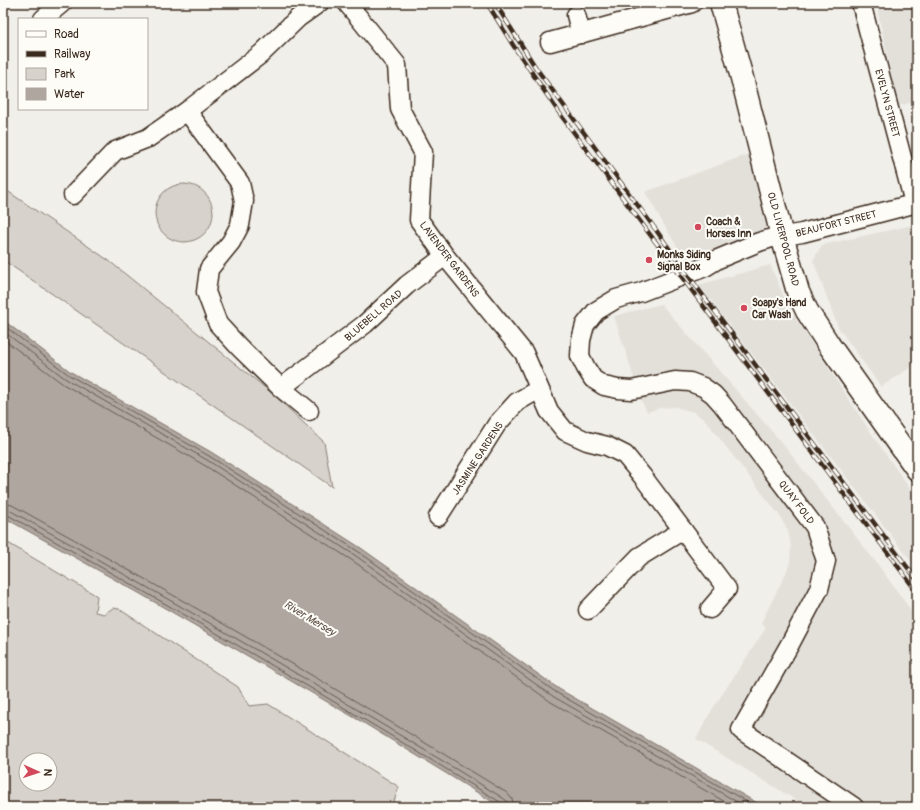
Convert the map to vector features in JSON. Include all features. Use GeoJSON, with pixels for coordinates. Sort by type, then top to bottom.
{"type":"FeatureCollection","features":[{"type":"Feature","properties":{"kind":"street"},"geometry":{"type":"LineString","coordinates":[[44,18],[62,3]]}},
{"type":"Feature","properties":{"kind":"street"},"geometry":{"type":"LineString","coordinates":[[73,195],[115,151],[148,138],[187,111],[261,54],[298,18],[319,3]]}},
{"type":"Feature","properties":{"kind":"street","name":"LAVENDER GARDENS"},"geometry":{"type":"LineString","coordinates":[[347,3],[397,66],[400,109],[423,152],[419,220],[445,256],[524,352],[549,411],[565,431],[587,441],[607,446],[624,455],[643,477],[728,589],[710,608]]}},
{"type":"Feature","properties":{"kind":"street"},"geometry":{"type":"LineString","coordinates":[[550,42],[692,3]]}},
{"type":"Feature","properties":{"kind":"street","name":"OLD LIVERPOOL ROAD"},"geometry":{"type":"LineString","coordinates":[[721,3],[742,78],[782,236],[796,284],[807,311],[829,345],[917,469]]}},
{"type":"Feature","properties":{"kind":"street","name":"EVELYN STREET"},"geometry":{"type":"LineString","coordinates":[[861,3],[916,203]]}},
{"type":"Feature","properties":{"kind":"street"},"geometry":{"type":"LineString","coordinates":[[576,15],[581,34]]}},
{"type":"Feature","properties":{"kind":"street"},"geometry":{"type":"LineString","coordinates":[[187,111],[240,183],[244,201],[240,225],[230,242],[209,269],[206,292],[218,324],[238,347],[281,388],[309,411]]}},
{"type":"Feature","properties":{"kind":"street","name":"BEAUFORT STREET"},"geometry":{"type":"LineString","coordinates":[[585,325],[596,311],[616,299],[705,267],[718,259],[749,246],[772,238],[802,233],[916,203]]}},
{"type":"Feature","properties":{"kind":"street","name":"BLUEBELL ROAD"},"geometry":{"type":"LineString","coordinates":[[281,388],[365,324],[407,285],[445,256]]}},
{"type":"Feature","properties":{"kind":"street","name":"QUAY FOLD"},"geometry":{"type":"LineString","coordinates":[[585,325],[581,340],[580,356],[593,379],[604,386],[631,390],[675,381],[690,382],[703,387],[713,394],[727,410],[815,527],[826,561],[819,589],[790,644],[741,730],[854,807]]}},
{"type":"Feature","properties":{"kind":"street","name":"JASMINE GARDENS"},"geometry":{"type":"LineString","coordinates":[[438,517],[497,424],[517,402],[539,389]]}},
{"type":"Feature","properties":{"kind":"street"},"geometry":{"type":"LineString","coordinates":[[588,610],[639,557],[683,530]]}},
{"type":"Feature","properties":{"kind":"shaded area"},"geometry":{"type":"Polygon","coordinates":[[[876,3],[917,3],[917,101],[898,106],[876,3]]]}},
{"type":"Feature","properties":{"kind":"shaded area"},"geometry":{"type":"Polygon","coordinates":[[[749,154],[770,238],[684,259],[645,192],[749,154]]]}},
{"type":"Feature","properties":{"kind":"shaded area"},"geometry":{"type":"Polygon","coordinates":[[[917,224],[917,363],[881,387],[838,327],[813,260],[822,245],[917,224]]]}},
{"type":"Feature","properties":{"kind":"shaded area"},"geometry":{"type":"Polygon","coordinates":[[[770,265],[789,308],[869,430],[917,499],[917,569],[699,285],[770,265]]]}},
{"type":"Feature","properties":{"kind":"shaded area"},"geometry":{"type":"Polygon","coordinates":[[[661,304],[782,443],[879,566],[917,619],[917,807],[807,807],[696,739],[713,708],[766,628],[761,623],[786,573],[790,562],[791,546],[788,531],[779,515],[706,421],[694,412],[675,407],[660,408],[647,412],[641,400],[614,316],[661,304]]]}},
{"type":"Feature","properties":{"kind":"green space"},"geometry":{"type":"Polygon","coordinates":[[[178,184],[190,184],[205,192],[213,207],[213,219],[205,234],[190,242],[178,242],[163,234],[155,219],[155,207],[163,192],[178,184]]]}},
{"type":"Feature","properties":{"kind":"green space"},"geometry":{"type":"Polygon","coordinates":[[[3,188],[108,260],[274,395],[324,442],[332,487],[3,260],[3,188]]]}},
{"type":"Feature","properties":{"kind":"green space"},"geometry":{"type":"Polygon","coordinates":[[[3,540],[97,596],[95,612],[104,614],[113,608],[119,609],[238,687],[249,706],[268,704],[399,787],[392,807],[3,807],[3,540]]]}},
{"type":"Feature","properties":{"kind":"water","name":"River Mersey"},"geometry":{"type":"Polygon","coordinates":[[[3,320],[71,372],[211,452],[361,548],[559,689],[764,807],[501,807],[362,722],[137,592],[3,517],[3,320]]]}},
{"type":"Feature","properties":{"kind":"railway"},"geometry":{"type":"LineString","coordinates":[[487,3],[513,45],[560,114],[917,592]]}},
{"type":"Feature","properties":{"kind":"railway"},"geometry":{"type":"LineString","coordinates":[[495,3],[536,68],[687,274],[917,580]]}},
{"type":"Feature","properties":{"kind":"place","name":"Coach & Horses Inn"},"geometry":{"type":"Point","coordinates":[698,227]}},
{"type":"Feature","properties":{"kind":"place","name":"Monks Siding Signal Box"},"geometry":{"type":"Point","coordinates":[649,260]}},
{"type":"Feature","properties":{"kind":"place","name":"Soapy's Hand Car Wash"},"geometry":{"type":"Point","coordinates":[744,308]}}]}
